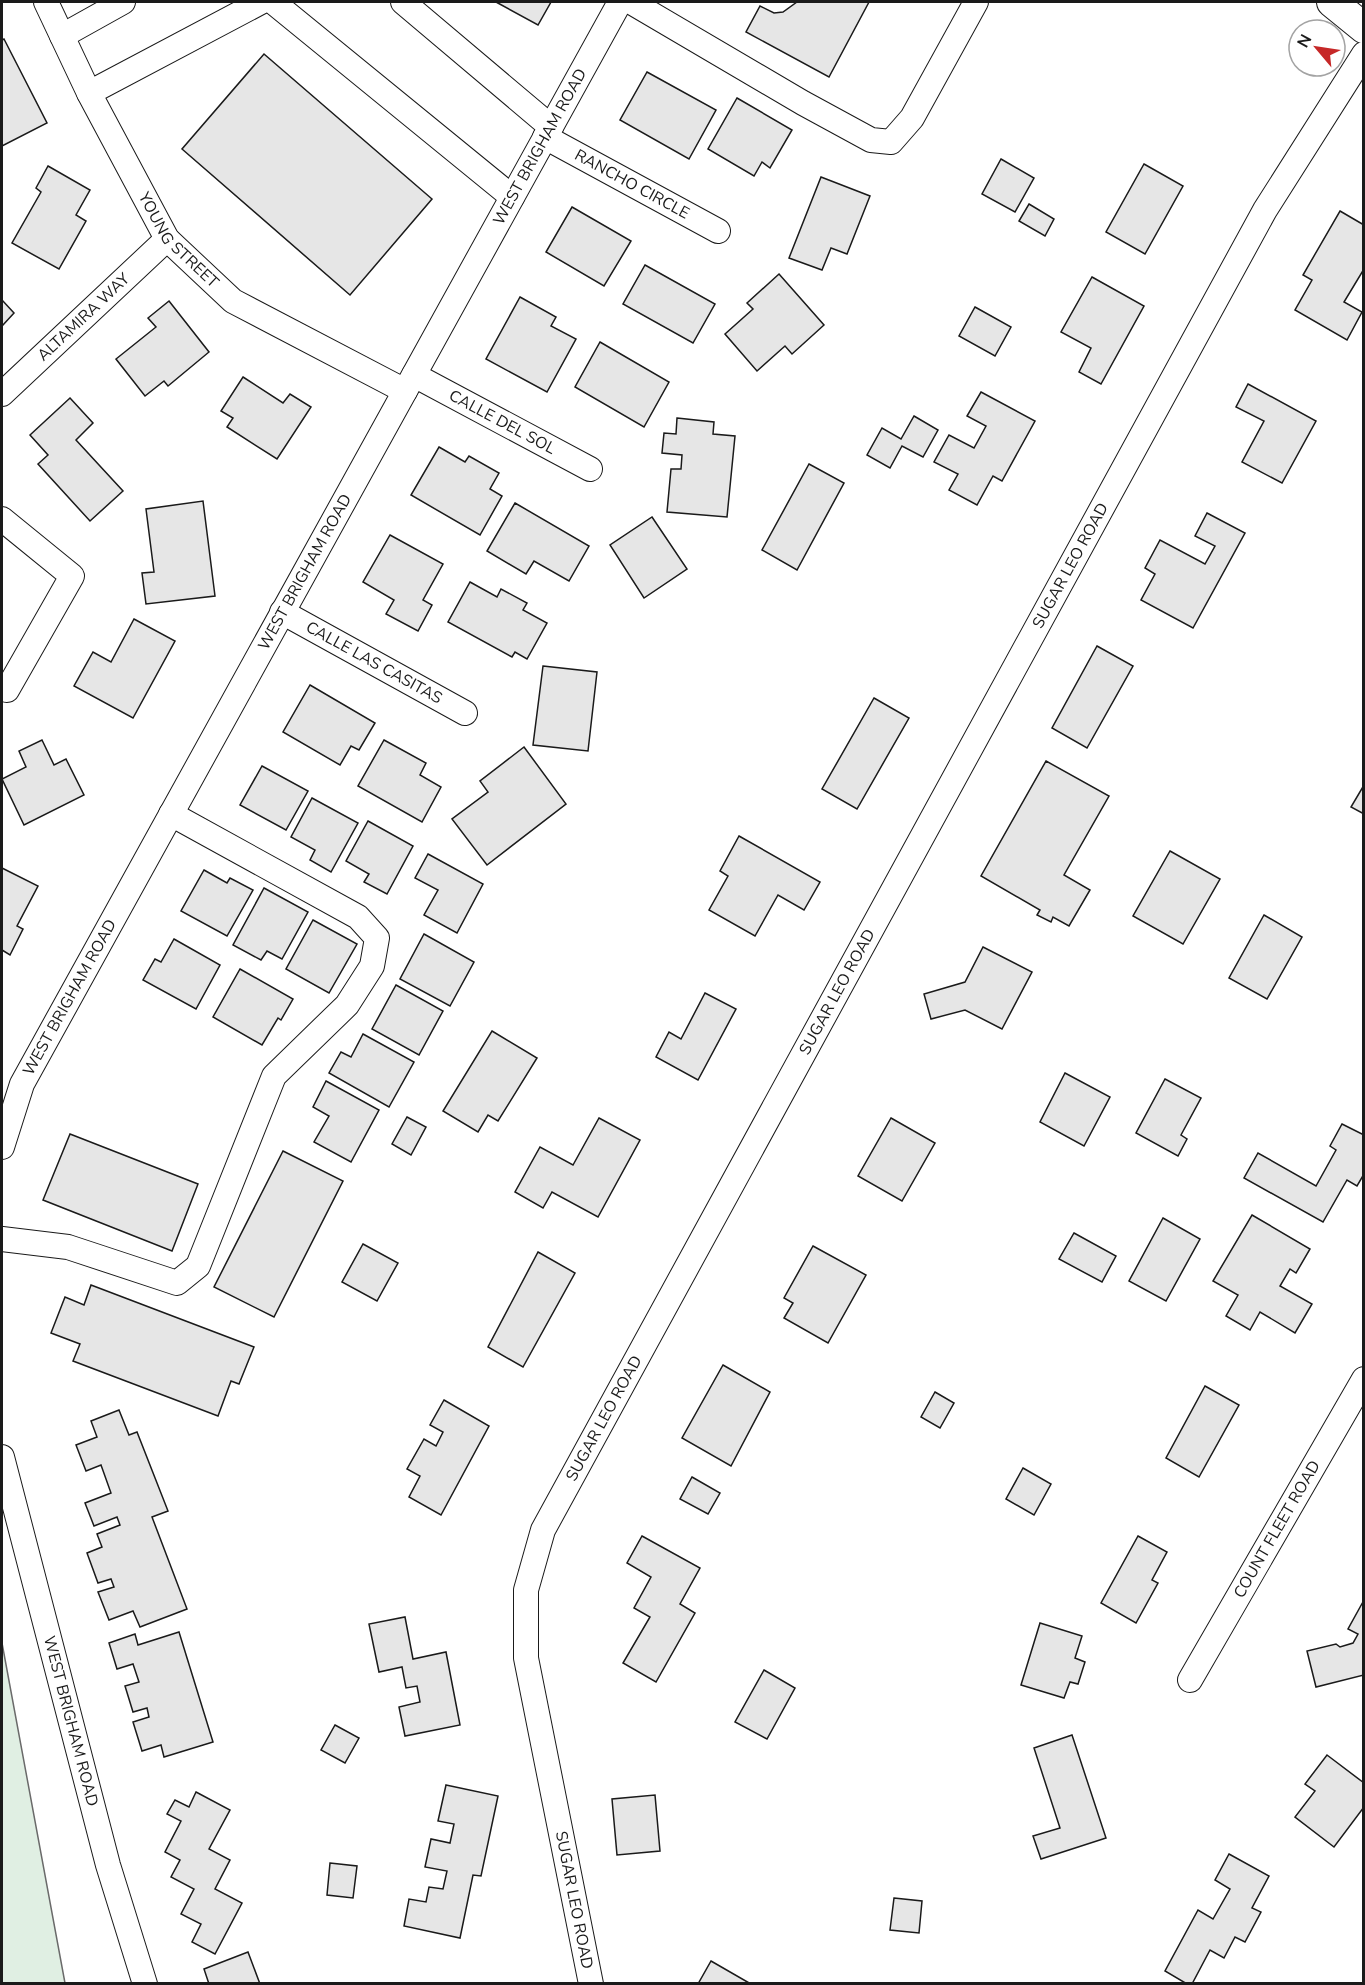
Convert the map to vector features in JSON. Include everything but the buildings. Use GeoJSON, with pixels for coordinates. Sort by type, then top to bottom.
{"type":"FeatureCollection","features":[{"type":"Feature","properties":{"kind":"main road"},"geometry":{"type":"LineString","coordinates":[[1332,2],[1364,28]]}},
{"type":"Feature","properties":{"kind":"street","name":"YOUNG STREET"},"geometry":{"type":"LineString","coordinates":[[46,2],[89,93],[167,239],[233,301],[409,383]]}},
{"type":"Feature","properties":{"kind":"street"},"geometry":{"type":"LineString","coordinates":[[62,36],[123,2]]}},
{"type":"Feature","properties":{"kind":"street"},"geometry":{"type":"LineString","coordinates":[[89,93],[261,2]]}},
{"type":"Feature","properties":{"kind":"street"},"geometry":{"type":"LineString","coordinates":[[273,2],[512,198]]}},
{"type":"Feature","properties":{"kind":"street","name":"RANCHO CIRCLE"},"geometry":{"type":"LineString","coordinates":[[403,2],[548,132],[718,231]]}},
{"type":"Feature","properties":{"kind":"street","name":"WEST BRIGHAM ROAD"},"geometry":{"type":"LineString","coordinates":[[2,1147],[22,1084],[620,2]]}},
{"type":"Feature","properties":{"kind":"street"},"geometry":{"type":"LineString","coordinates":[[631,2],[803,103],[871,140],[891,142],[912,118],[976,2]]}},
{"type":"Feature","properties":{"kind":"street","name":"SUGAR LEO ROAD"},"geometry":{"type":"LineString","coordinates":[[591,1983],[526,1658],[526,1590],[543,1530],[1265,210],[1364,54]]}},
{"type":"Feature","properties":{"kind":"street","name":"ALTAMIRA WAY"},"geometry":{"type":"LineString","coordinates":[[2,394],[167,239]]}},
{"type":"Feature","properties":{"kind":"street","name":"CALLE DEL SOL"},"geometry":{"type":"LineString","coordinates":[[409,383],[590,470]]}},
{"type":"Feature","properties":{"kind":"street"},"geometry":{"type":"LineString","coordinates":[[2,519],[72,576],[7,690]]}},
{"type":"Feature","properties":{"kind":"street","name":"CALLE LAS CASITAS"},"geometry":{"type":"LineString","coordinates":[[282,612],[465,713]]}},
{"type":"Feature","properties":{"kind":"street"},"geometry":{"type":"LineString","coordinates":[[2,1239],[68,1247],[177,1283],[198,1266],[274,1076],[347,1005],[372,966],[377,938],[358,917],[171,814]]}},
{"type":"Feature","properties":{"kind":"street","name":"COUNT FLEET ROAD"},"geometry":{"type":"LineString","coordinates":[[1190,1680],[1364,1379]]}},
{"type":"Feature","properties":{"kind":"street","name":"WEST BRIGHAM ROAD"},"geometry":{"type":"LineString","coordinates":[[2,1457],[108,1865],[145,1983]]}},
{"type":"Feature","properties":{"kind":"green space"},"geometry":{"type":"Polygon","coordinates":[[[2,1643],[65,1983],[2,1983],[2,1643]]]}}]}
